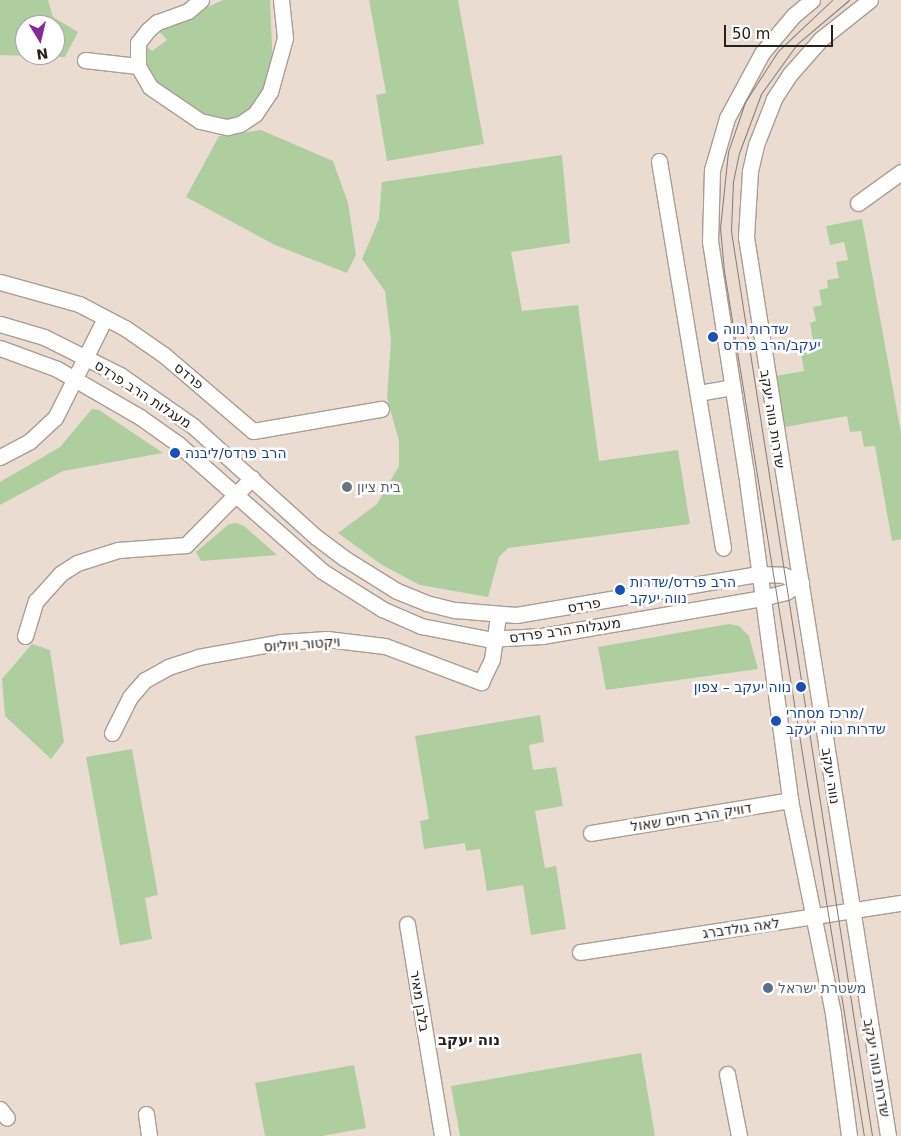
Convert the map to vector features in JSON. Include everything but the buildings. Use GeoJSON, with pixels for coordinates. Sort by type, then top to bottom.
{"type":"FeatureCollection","features":[{"type":"Feature","properties":{"kind":"street"},"geometry":{"type":"LineString","coordinates":[[201,0],[188,11],[157,22],[148,30],[138,43],[138,66],[150,87],[200,121],[212,126],[240,124],[255,114],[263,104],[275,79],[285,38],[282,0]]}},
{"type":"Feature","properties":{"kind":"street"},"geometry":{"type":"LineString","coordinates":[[812,0],[775,36],[750,70],[727,118],[712,170],[710,241],[790,800],[833,1014],[848,1133]]}},
{"type":"Feature","properties":{"kind":"street","name":"שדרות נווה יעקב"},"geometry":{"type":"LineString","coordinates":[[800,582],[749,271],[746,237],[748,190],[756,145],[765,118],[790,74],[821,39],[870,0]]}},
{"type":"Feature","properties":{"kind":"street"},"geometry":{"type":"LineString","coordinates":[[85,60],[138,66]]}},
{"type":"Feature","properties":{"kind":"street"},"geometry":{"type":"LineString","coordinates":[[659,161],[723,548]]}},
{"type":"Feature","properties":{"kind":"street"},"geometry":{"type":"LineString","coordinates":[[858,203],[901,172]]}},
{"type":"Feature","properties":{"kind":"street","name":"פרדס"},"geometry":{"type":"LineString","coordinates":[[0,282],[79,304],[148,343],[252,430],[381,409]]}},
{"type":"Feature","properties":{"kind":"street"},"geometry":{"type":"LineString","coordinates":[[0,457],[30,441],[49,424],[77,379],[105,318]]}},
{"type":"Feature","properties":{"kind":"street"},"geometry":{"type":"LineString","coordinates":[[0,324],[44,337],[87,358]]}},
{"type":"Feature","properties":{"kind":"street"},"geometry":{"type":"LineString","coordinates":[[0,348],[35,358],[107,395],[178,444],[236,495]]}},
{"type":"Feature","properties":{"kind":"street","name":"מעגלות הרב פרדס"},"geometry":{"type":"LineString","coordinates":[[87,358],[126,379],[193,426],[316,537],[397,591],[455,610],[498,616]]}},
{"type":"Feature","properties":{"kind":"street"},"geometry":{"type":"LineString","coordinates":[[698,393],[731,387]]}},
{"type":"Feature","properties":{"kind":"street"},"geometry":{"type":"LineString","coordinates":[[25,636],[36,601],[60,574],[77,563],[118,550],[186,545],[252,478]]}},
{"type":"Feature","properties":{"kind":"street","name":"מעגלות הרב פרדס"},"geometry":{"type":"LineString","coordinates":[[236,495],[300,555],[382,609],[420,626],[453,634],[496,639],[542,636],[762,598],[786,592],[800,582]]}},
{"type":"Feature","properties":{"kind":"street"},"geometry":{"type":"LineString","coordinates":[[759,574],[783,575],[800,582]]}},
{"type":"Feature","properties":{"kind":"street","name":"פרדס"},"geometry":{"type":"LineString","coordinates":[[498,616],[538,613],[759,574]]}},
{"type":"Feature","properties":{"kind":"street","name":"נווה יעקב"},"geometry":{"type":"LineString","coordinates":[[800,582],[852,911]]}},
{"type":"Feature","properties":{"kind":"street","name":"ויקטור ויוליוס"},"geometry":{"type":"LineString","coordinates":[[112,733],[119,714],[145,680],[168,667],[198,657],[281,642],[362,642],[420,657],[481,682],[492,659],[498,616]]}},
{"type":"Feature","properties":{"kind":"street","name":"דוויק הרב חיים שאול"},"geometry":{"type":"LineString","coordinates":[[591,833],[790,800]]}},
{"type":"Feature","properties":{"kind":"street","name":"לאה גולדברג"},"geometry":{"type":"LineString","coordinates":[[580,952],[901,903]]}},
{"type":"Feature","properties":{"kind":"street","name":"שדרות נווה יעקב"},"geometry":{"type":"LineString","coordinates":[[852,911],[888,1136]]}},
{"type":"Feature","properties":{"kind":"street","name":"בלבן מאיר"},"geometry":{"type":"LineString","coordinates":[[407,924],[442,1136]]}},
{"type":"Feature","properties":{"kind":"street"},"geometry":{"type":"LineString","coordinates":[[727,1074],[739,1136]]}},
{"type":"Feature","properties":{"kind":"street"},"geometry":{"type":"LineString","coordinates":[[146,1114],[149,1136]]}},
{"type":"Feature","properties":{"kind":"green space"},"geometry":{"type":"Polygon","coordinates":[[[0,0],[48,0],[52,15],[15,15],[15,55],[0,55],[0,0]]]}},
{"type":"Feature","properties":{"kind":"green space"},"geometry":{"type":"Polygon","coordinates":[[[223,0],[270,0],[273,69],[268,84],[252,108],[233,119],[218,121],[206,119],[159,88],[146,71],[144,44],[152,51],[167,40],[158,30],[223,0]]]}},
{"type":"Feature","properties":{"kind":"green space"},"geometry":{"type":"Polygon","coordinates":[[[369,0],[458,0],[484,144],[387,161],[376,95],[386,93],[369,0]]]}},
{"type":"Feature","properties":{"kind":"green space"},"geometry":{"type":"Polygon","coordinates":[[[65,24],[78,32],[65,57],[65,24]]]}},
{"type":"Feature","properties":{"kind":"green space"},"geometry":{"type":"Polygon","coordinates":[[[261,130],[333,161],[348,203],[356,255],[347,273],[275,245],[186,197],[219,136],[261,130]]]}},
{"type":"Feature","properties":{"kind":"green space"},"geometry":{"type":"Polygon","coordinates":[[[562,155],[570,243],[511,252],[522,311],[578,305],[599,461],[678,450],[690,524],[508,548],[499,557],[488,597],[420,585],[382,565],[338,533],[377,504],[399,466],[399,441],[387,398],[391,340],[385,291],[362,259],[379,219],[382,182],[562,155]]]}},
{"type":"Feature","properties":{"kind":"green space"},"geometry":{"type":"Polygon","coordinates":[[[862,219],[901,433],[901,539],[892,541],[875,446],[864,447],[861,431],[850,432],[847,416],[785,427],[775,376],[804,371],[801,353],[809,352],[807,341],[813,340],[810,323],[816,321],[813,307],[822,305],[819,290],[828,288],[827,280],[839,278],[836,262],[848,260],[844,242],[830,245],[826,226],[862,219]]]}},
{"type":"Feature","properties":{"kind":"green space"},"geometry":{"type":"Polygon","coordinates":[[[92,409],[99,410],[163,453],[63,471],[0,505],[0,482],[60,447],[92,409]]]}},
{"type":"Feature","properties":{"kind":"green space"},"geometry":{"type":"Polygon","coordinates":[[[236,523],[244,526],[277,555],[201,561],[196,552],[229,524],[236,523]]]}},
{"type":"Feature","properties":{"kind":"green space"},"geometry":{"type":"Polygon","coordinates":[[[729,624],[739,626],[749,636],[758,669],[606,690],[598,647],[729,624]]]}},
{"type":"Feature","properties":{"kind":"green space"},"geometry":{"type":"Polygon","coordinates":[[[32,644],[50,650],[64,742],[51,759],[5,716],[2,679],[32,644]]]}},
{"type":"Feature","properties":{"kind":"green space"},"geometry":{"type":"Polygon","coordinates":[[[540,715],[544,742],[529,745],[533,770],[556,767],[563,806],[535,811],[545,868],[556,866],[566,929],[531,935],[523,885],[487,891],[480,849],[466,851],[465,843],[424,849],[420,821],[429,819],[415,736],[540,715]]]}},
{"type":"Feature","properties":{"kind":"green space"},"geometry":{"type":"Polygon","coordinates":[[[132,749],[158,895],[145,898],[152,939],[120,945],[86,757],[132,749]]]}},
{"type":"Feature","properties":{"kind":"green space"},"geometry":{"type":"Polygon","coordinates":[[[641,1053],[655,1136],[460,1136],[451,1086],[641,1053]]]}},
{"type":"Feature","properties":{"kind":"green space"},"geometry":{"type":"Polygon","coordinates":[[[354,1065],[366,1128],[322,1136],[265,1136],[255,1083],[354,1065]]]}},
{"type":"Feature","properties":{"kind":"tram line"},"geometry":{"type":"LineString","coordinates":[[832,0],[778,51],[745,102],[728,152],[720,228],[724,271],[864,1136]]}},
{"type":"Feature","properties":{"kind":"tram line"},"geometry":{"type":"LineString","coordinates":[[849,0],[797,44],[761,94],[739,153],[733,181],[731,231],[872,1136]]}},
{"type":"Feature","properties":{"kind":"place","name":"שדרות נווה יעקב/הרב פרדס"},"geometry":{"type":"Point","coordinates":[713,337]}},
{"type":"Feature","properties":{"kind":"place","name":"הרב פרדס/ליבנה"},"geometry":{"type":"Point","coordinates":[175,453]}},
{"type":"Feature","properties":{"kind":"place","name":"בית ציון"},"geometry":{"type":"Point","coordinates":[347,487]}},
{"type":"Feature","properties":{"kind":"place","name":"הרב פרדס/שדרות נווה יעקב"},"geometry":{"type":"Point","coordinates":[620,590]}},
{"type":"Feature","properties":{"kind":"place","name":"נווה יעקב – צפון"},"geometry":{"type":"Point","coordinates":[801,687]}},
{"type":"Feature","properties":{"kind":"place","name":"מרכז מסחרי/ שדרות נווה יעקב"},"geometry":{"type":"Point","coordinates":[776,721]}},
{"type":"Feature","properties":{"kind":"place","name":"משטרת ישראל"},"geometry":{"type":"Point","coordinates":[768,988]}},
{"type":"Feature","properties":{"kind":"district","name":"נוה יעקב"},"geometry":{"type":"Point","coordinates":[469,1041]}}]}
